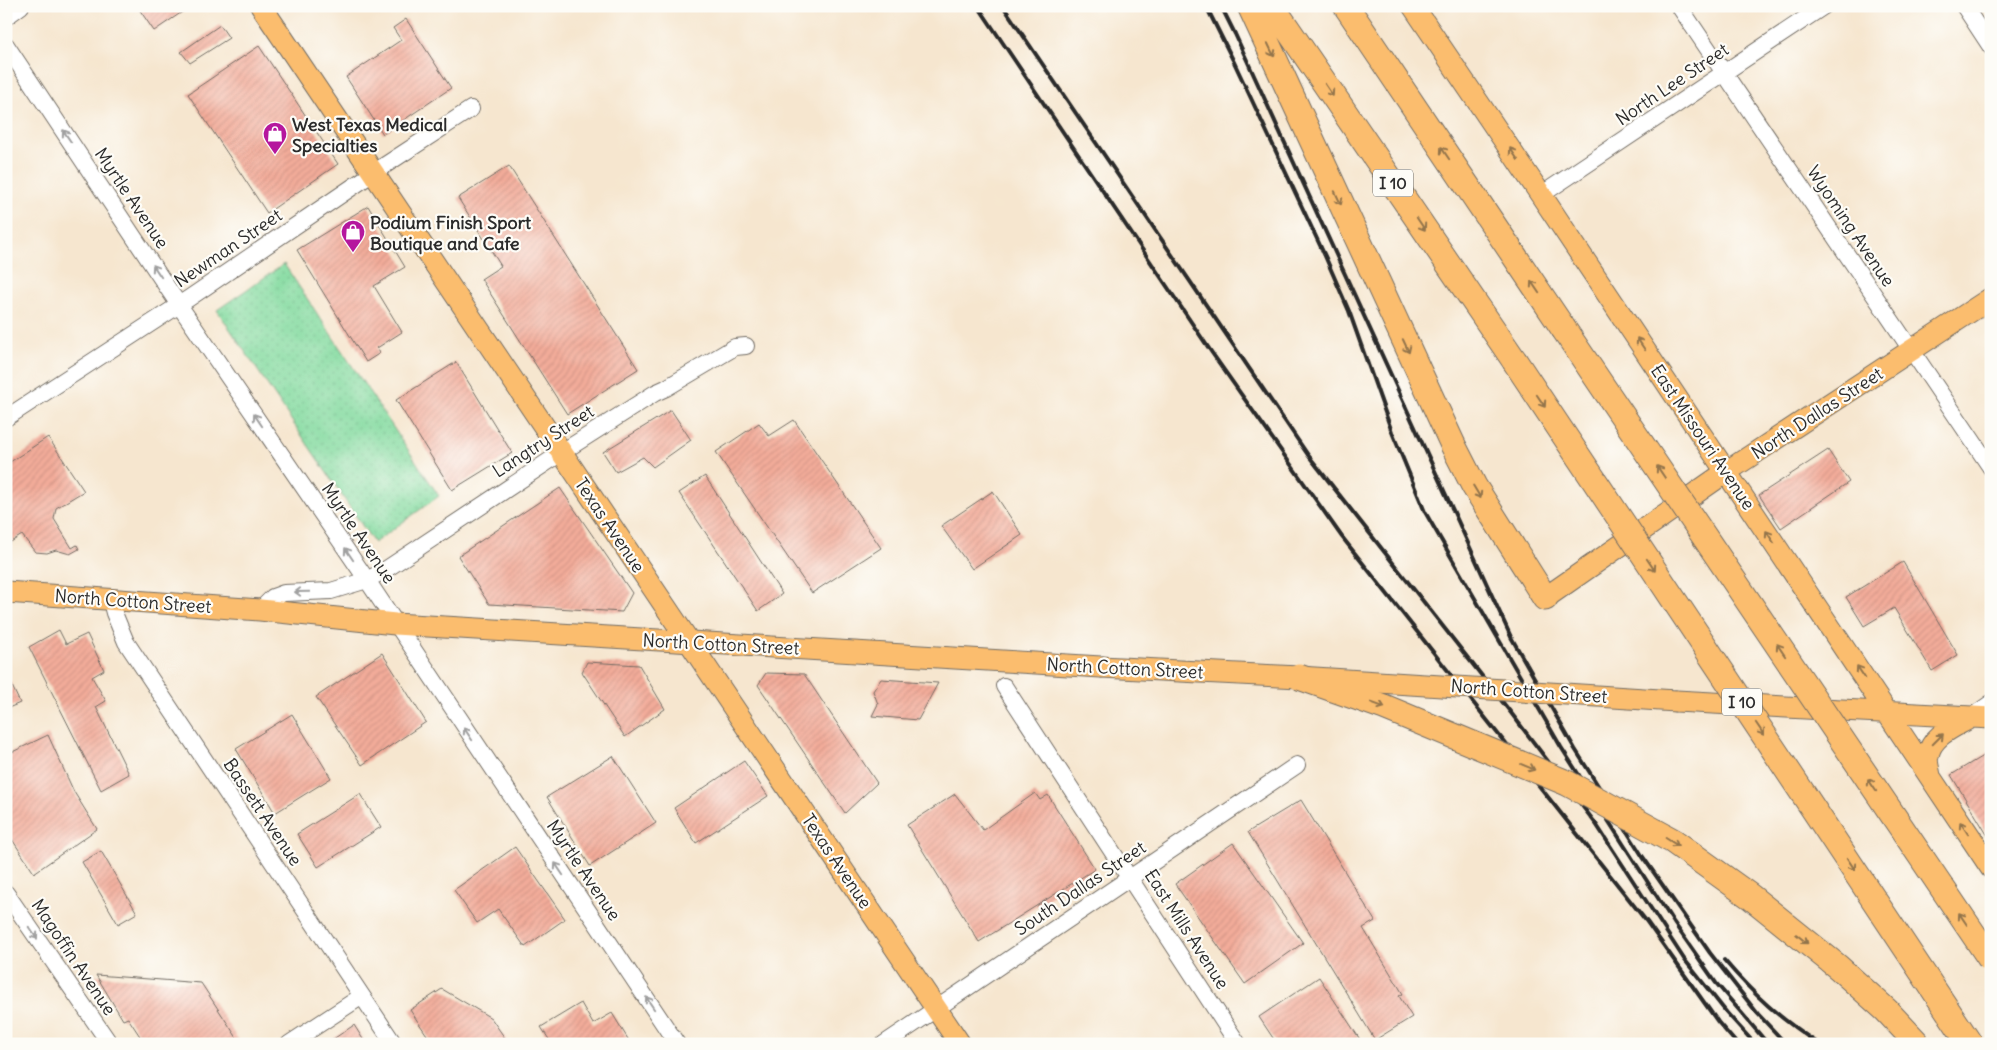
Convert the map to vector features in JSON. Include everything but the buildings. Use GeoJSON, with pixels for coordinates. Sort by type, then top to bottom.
{"type":"FeatureCollection","features":[{"type":"Feature","properties":{"kind":"highway"},"geometry":{"type":"LineString","coordinates":[[1250,6],[1452,445],[1488,509],[1545,598]]}},
{"type":"Feature","properties":{"kind":"highway","name":"I 10"},"geometry":{"type":"LineString","coordinates":[[1272,6],[1514,360],[1970,1044]]}},
{"type":"Feature","properties":{"kind":"highway"},"geometry":{"type":"LineString","coordinates":[[1346,6],[1991,960]]}},
{"type":"Feature","properties":{"kind":"highway"},"geometry":{"type":"LineString","coordinates":[[1299,677],[1392,711],[1567,783],[1673,841],[1751,897],[1838,968],[1886,1010],[1918,1044]]}},
{"type":"Feature","properties":{"kind":"main road","name":"Texas Avenue"},"geometry":{"type":"LineString","coordinates":[[260,6],[960,1044]]}},
{"type":"Feature","properties":{"kind":"main road","name":"East Missouri Avenue"},"geometry":{"type":"LineString","coordinates":[[1413,6],[1991,868]]}},
{"type":"Feature","properties":{"kind":"main road","name":"North Dallas Street"},"geometry":{"type":"LineString","coordinates":[[1545,598],[1726,472],[1991,298]]}},
{"type":"Feature","properties":{"kind":"main road","name":"North Cotton Street"},"geometry":{"type":"LineString","coordinates":[[6,592],[260,610],[395,624],[690,643],[840,650],[1981,718]]}},
{"type":"Feature","properties":{"kind":"main road"},"geometry":{"type":"LineString","coordinates":[[1930,776],[1927,757],[1931,746],[1938,737],[1981,718]]}},
{"type":"Feature","properties":{"kind":"street"},"geometry":{"type":"LineString","coordinates":[[6,16],[22,6]]}},
{"type":"Feature","properties":{"kind":"street","name":"Wyoming Avenue"},"geometry":{"type":"LineString","coordinates":[[1679,6],[1991,468]]}},
{"type":"Feature","properties":{"kind":"street","name":"North Lee Street"},"geometry":{"type":"LineString","coordinates":[[1541,195],[1824,6]]}},
{"type":"Feature","properties":{"kind":"street"},"geometry":{"type":"LineString","coordinates":[[1964,6],[1991,47]]}},
{"type":"Feature","properties":{"kind":"street","name":"Myrtle Avenue"},"geometry":{"type":"LineString","coordinates":[[6,45],[677,1044]]}},
{"type":"Feature","properties":{"kind":"street","name":"Newman Street"},"geometry":{"type":"LineString","coordinates":[[6,418],[179,305],[471,109]]}},
{"type":"Feature","properties":{"kind":"street","name":"Langtry Street"},"geometry":{"type":"LineString","coordinates":[[367,580],[655,393],[735,347],[746,346]]}},
{"type":"Feature","properties":{"kind":"street"},"geometry":{"type":"LineString","coordinates":[[260,610],[273,597],[284,593],[324,592],[367,580]]}},
{"type":"Feature","properties":{"kind":"street","name":"Bassett Avenue"},"geometry":{"type":"LineString","coordinates":[[110,598],[126,642],[394,1044]]}},
{"type":"Feature","properties":{"kind":"street","name":"East Mills Avenue"},"geometry":{"type":"LineString","coordinates":[[1004,686],[1238,1044]]}},
{"type":"Feature","properties":{"kind":"street"},"geometry":{"type":"LineString","coordinates":[[1981,718],[1991,703]]}},
{"type":"Feature","properties":{"kind":"street","name":"South Dallas Street"},"geometry":{"type":"LineString","coordinates":[[884,1044],[1297,765]]}},
{"type":"Feature","properties":{"kind":"street","name":"Magoffin Avenue"},"geometry":{"type":"LineString","coordinates":[[6,892],[110,1044]]}},
{"type":"Feature","properties":{"kind":"street"},"geometry":{"type":"LineString","coordinates":[[289,1044],[362,996]]}},
{"type":"Feature","properties":{"kind":"green space"},"geometry":{"type":"Polygon","coordinates":[[[284,264],[439,496],[374,543],[217,310],[284,264]]]}},
{"type":"Feature","properties":{"kind":"railway"},"geometry":{"type":"LineString","coordinates":[[978,6],[1212,353],[1342,537],[1647,922],[1718,1022],[1737,1044]]}},
{"type":"Feature","properties":{"kind":"railway"},"geometry":{"type":"LineString","coordinates":[[1003,6],[1308,455],[1596,824],[1684,959],[1727,1013],[1755,1044]]}},
{"type":"Feature","properties":{"kind":"railway"},"geometry":{"type":"LineString","coordinates":[[1206,6],[1325,256],[1349,311],[1392,432],[1425,512],[1561,747],[1674,923],[1716,983],[1768,1044]]}},
{"type":"Feature","properties":{"kind":"railway"},"geometry":{"type":"LineString","coordinates":[[1221,6],[1511,637],[1575,749],[1643,857],[1710,953],[1758,1014],[1786,1044]]}},
{"type":"Feature","properties":{"kind":"railway"},"geometry":{"type":"LineString","coordinates":[[1724,960],[1768,1006],[1819,1044]]}},
{"type":"Feature","properties":{"kind":"place","name":"West Texas Medical Specialties"},"geometry":{"type":"Point","coordinates":[275,155]}},
{"type":"Feature","properties":{"kind":"place","name":"Podium Finish Sport Boutique and Cafe"},"geometry":{"type":"Point","coordinates":[353,253]}}]}
